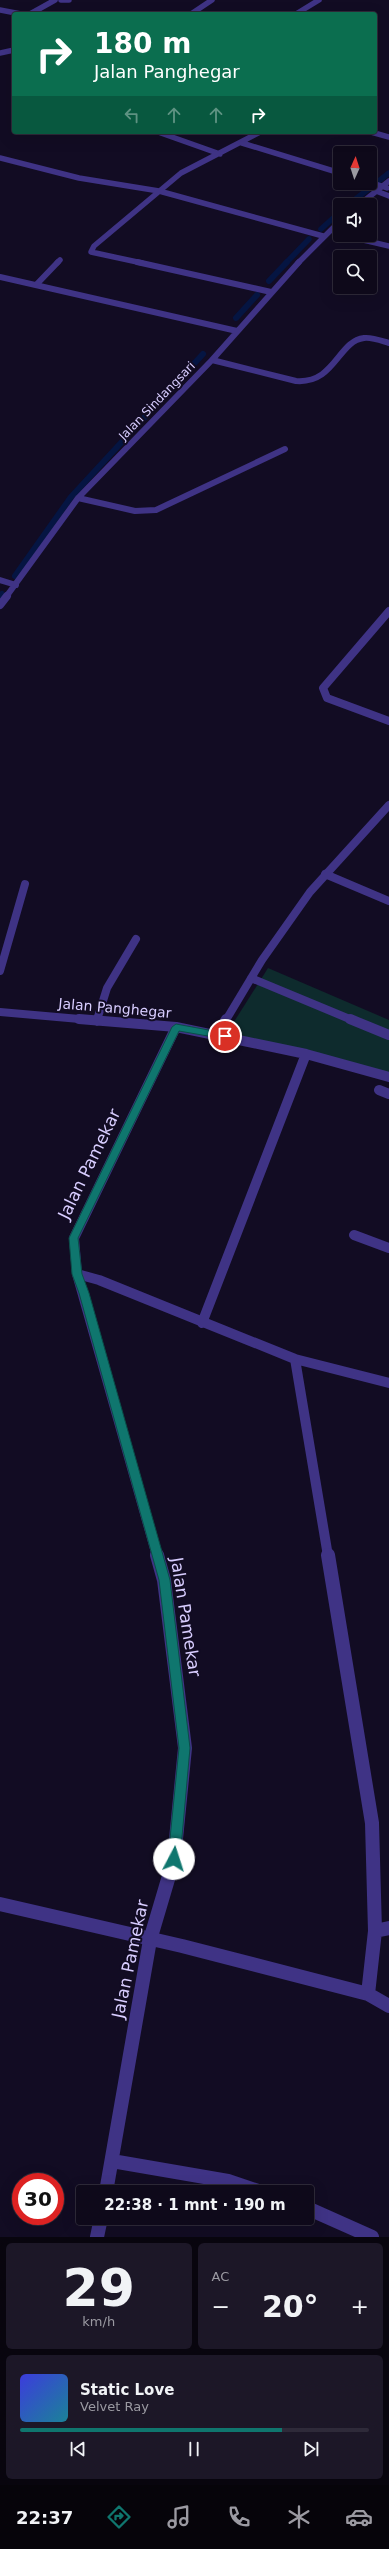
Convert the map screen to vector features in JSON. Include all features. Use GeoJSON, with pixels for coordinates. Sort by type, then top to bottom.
{"type":"FeatureCollection","features":[{"type":"Feature","properties":{"kind":"street"},"geometry":{"type":"LineString","coordinates":[[34,12],[55,0]]}},
{"type":"Feature","properties":{"kind":"street"},"geometry":{"type":"LineString","coordinates":[[61,0],[69,0]]}},
{"type":"Feature","properties":{"kind":"street"},"geometry":{"type":"LineString","coordinates":[[194,12],[212,0]]}},
{"type":"Feature","properties":{"kind":"street"},"geometry":{"type":"LineString","coordinates":[[299,12],[320,0]]}},
{"type":"Feature","properties":{"kind":"street"},"geometry":{"type":"LineString","coordinates":[[0,10],[12,12]]}},
{"type":"Feature","properties":{"kind":"street"},"geometry":{"type":"LineString","coordinates":[[0,53],[12,50]]}},
{"type":"Feature","properties":{"kind":"street"},"geometry":{"type":"LineString","coordinates":[[164,134],[220,154]]}},
{"type":"Feature","properties":{"kind":"street"},"geometry":{"type":"LineString","coordinates":[[257,134],[242,143],[187,170],[159,191],[94,246],[92,252],[271,292]]}},
{"type":"Feature","properties":{"kind":"street"},"geometry":{"type":"LineString","coordinates":[[377,134],[389,137]]}},
{"type":"Feature","properties":{"kind":"street"},"geometry":{"type":"LineString","coordinates":[[242,143],[333,171]]}},
{"type":"Feature","properties":{"kind":"street"},"geometry":{"type":"LineString","coordinates":[[0,158],[79,178],[159,191],[325,234],[333,234]]}},
{"type":"Feature","properties":{"kind":"street"},"geometry":{"type":"LineString","coordinates":[[368,198],[376,191],[380,185],[389,181]]}},
{"type":"Feature","properties":{"kind":"street"},"geometry":{"type":"LineString","coordinates":[[377,184],[389,188]]}},
{"type":"Feature","properties":{"kind":"street"},"geometry":{"type":"LineString","coordinates":[[376,191],[389,196]]}},
{"type":"Feature","properties":{"kind":"street","name":"Jalan Sindangsari"},"geometry":{"type":"LineString","coordinates":[[0,605],[78,498],[212,360],[271,292],[333,227]]}},
{"type":"Feature","properties":{"kind":"street"},"geometry":{"type":"LineString","coordinates":[[372,242],[389,246]]}},
{"type":"Feature","properties":{"kind":"street"},"geometry":{"type":"LineString","coordinates":[[36,285],[60,260]]}},
{"type":"Feature","properties":{"kind":"street"},"geometry":{"type":"LineString","coordinates":[[0,277],[237,331]]}},
{"type":"Feature","properties":{"kind":"street"},"geometry":{"type":"LineString","coordinates":[[212,360],[296,382],[309,382],[320,377],[357,340],[366,338],[389,342]]}},
{"type":"Feature","properties":{"kind":"street"},"geometry":{"type":"LineString","coordinates":[[78,498],[135,511],[156,510],[285,449]]}},
{"type":"Feature","properties":{"kind":"street"},"geometry":{"type":"LineString","coordinates":[[0,580],[16,585]]}},
{"type":"Feature","properties":{"kind":"street"},"geometry":{"type":"LineString","coordinates":[[389,611],[323,688],[327,698],[389,722]]}},
{"type":"Feature","properties":{"kind":"street"},"geometry":{"type":"LineString","coordinates":[[217,1034],[251,978],[325,874],[389,805]]}},
{"type":"Feature","properties":{"kind":"street"},"geometry":{"type":"LineString","coordinates":[[325,874],[389,901]]}},
{"type":"Feature","properties":{"kind":"street"},"geometry":{"type":"LineString","coordinates":[[0,971],[25,884]]}},
{"type":"Feature","properties":{"kind":"street"},"geometry":{"type":"LineString","coordinates":[[97,1021],[99,1004],[136,939]]}},
{"type":"Feature","properties":{"kind":"street"},"geometry":{"type":"LineString","coordinates":[[251,978],[389,1034]]}},
{"type":"Feature","properties":{"kind":"street","name":"Jalan Panghegar"},"geometry":{"type":"LineString","coordinates":[[0,1012],[176,1027],[217,1034],[306,1054],[389,1077]]}},
{"type":"Feature","properties":{"kind":"street","name":"Jalan Pamekar"},"geometry":{"type":"LineString","coordinates":[[107,2185],[150,1940],[174,1859],[184,1748],[164,1580],[84,1293],[77,1274],[74,1238],[176,1027]]}},
{"type":"Feature","properties":{"kind":"street"},"geometry":{"type":"LineString","coordinates":[[202,1323],[306,1054]]}},
{"type":"Feature","properties":{"kind":"street"},"geometry":{"type":"LineString","coordinates":[[379,1090],[389,1094]]}},
{"type":"Feature","properties":{"kind":"street"},"geometry":{"type":"LineString","coordinates":[[354,1235],[389,1248]]}},
{"type":"Feature","properties":{"kind":"street"},"geometry":{"type":"LineString","coordinates":[[77,1274],[99,1280],[202,1323],[295,1359],[389,1383]]}},
{"type":"Feature","properties":{"kind":"street"},"geometry":{"type":"LineString","coordinates":[[295,1359],[372,1823],[382,1930],[368,1994]]}},
{"type":"Feature","properties":{"kind":"street"},"geometry":{"type":"LineString","coordinates":[[0,1904],[150,1940],[182,1946],[368,1994],[389,2006]]}},
{"type":"Feature","properties":{"kind":"street"},"geometry":{"type":"LineString","coordinates":[[112,2161],[228,2181],[240,2185]]}},
{"type":"Feature","properties":{"kind":"street"},"geometry":{"type":"LineString","coordinates":[[314,2211],[372,2237]]}},
{"type":"Feature","properties":{"kind":"street"},"geometry":{"type":"LineString","coordinates":[[97,2237],[100,2225]]}},
{"type":"Feature","properties":{"kind":"green space"},"geometry":{"type":"Polygon","coordinates":[[[268,968],[389,1020],[389,1079],[225,1036],[268,968]]]}},
{"type":"Feature","properties":{"kind":"waterway"},"geometry":{"type":"LineString","coordinates":[[357,198],[389,173]]}},
{"type":"Feature","properties":{"kind":"waterway"},"geometry":{"type":"LineString","coordinates":[[321,229],[333,218]]}},
{"type":"Feature","properties":{"kind":"waterway"},"geometry":{"type":"LineString","coordinates":[[286,263],[309,239]]}},
{"type":"Feature","properties":{"kind":"waterway"},"geometry":{"type":"LineString","coordinates":[[269,281],[287,262]]}},
{"type":"Feature","properties":{"kind":"waterway"},"geometry":{"type":"LineString","coordinates":[[236,318],[257,295]]}},
{"type":"Feature","properties":{"kind":"waterway"},"geometry":{"type":"LineString","coordinates":[[15,576],[71,497],[203,354]]}},
{"type":"Feature","properties":{"kind":"route"},"geometry":{"type":"LineString","coordinates":[[174,1859],[184,1748],[164,1580],[84,1293],[77,1274],[74,1238],[176,1027],[225,1036]]}}]}
